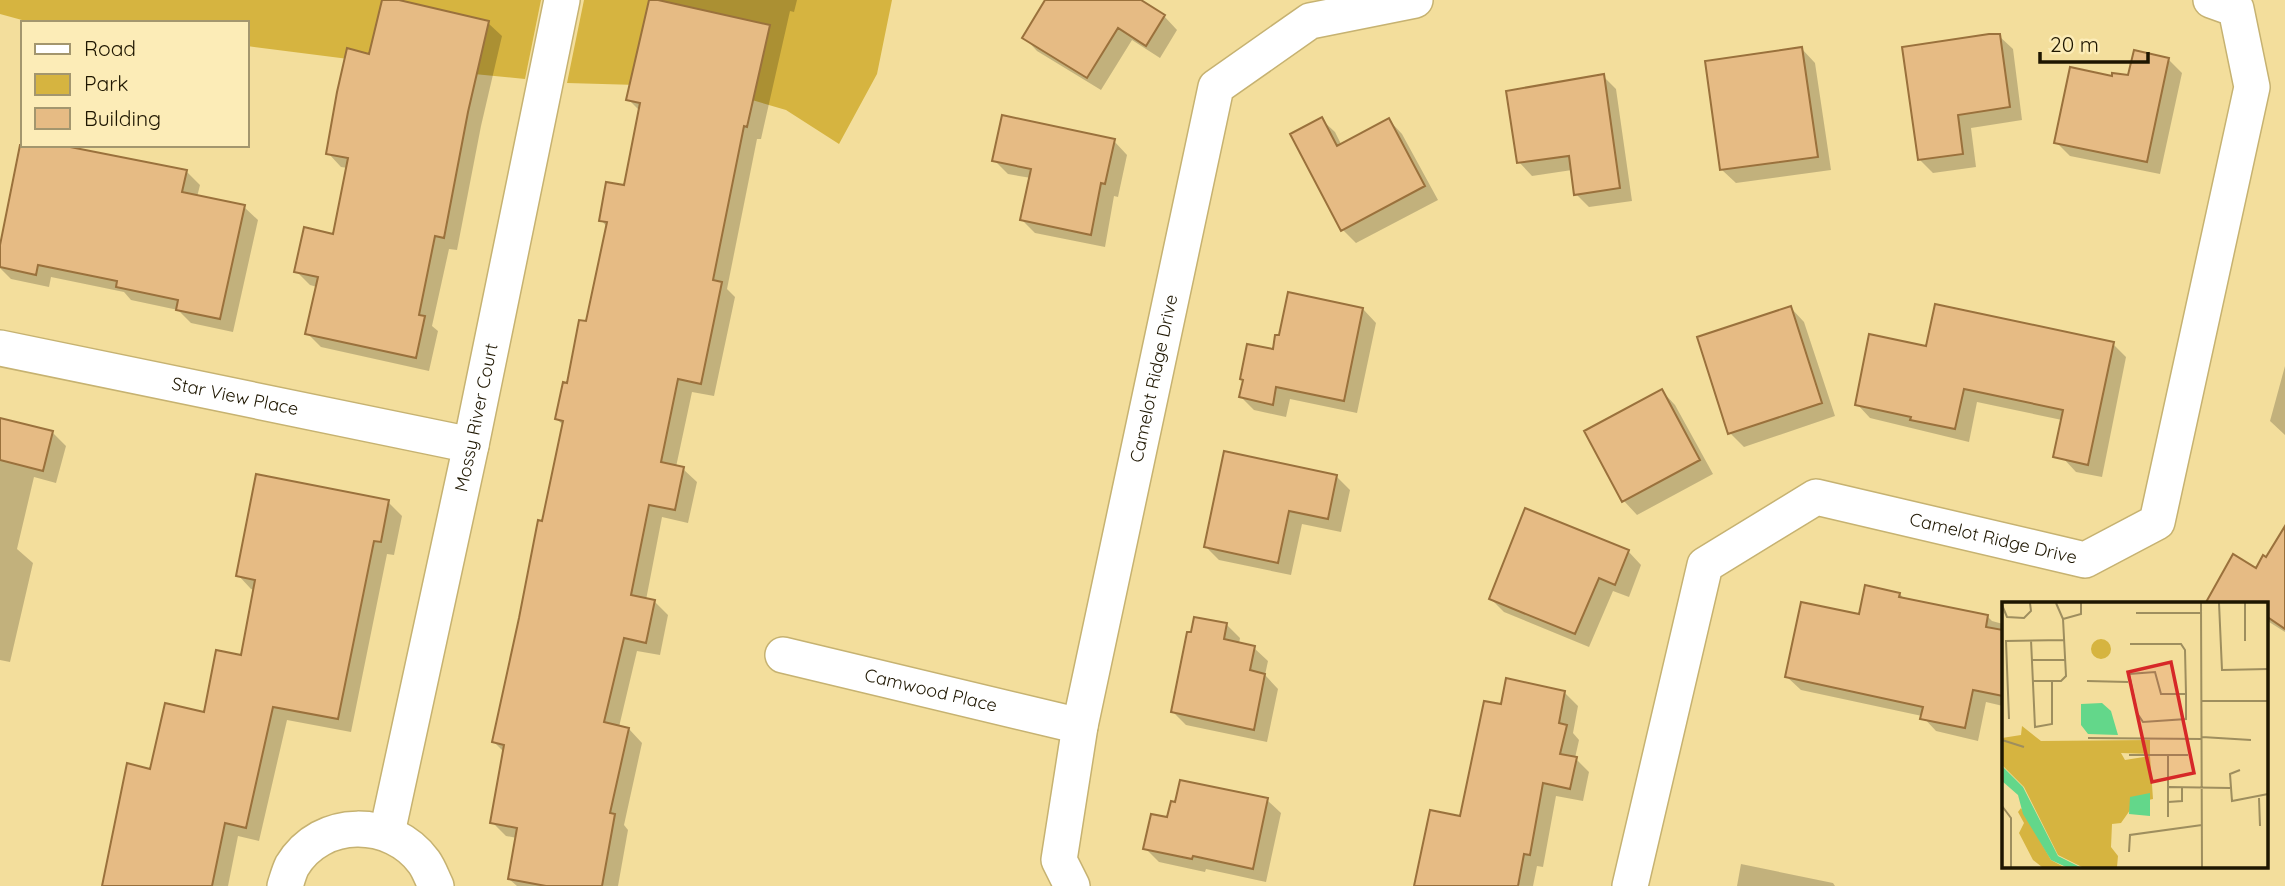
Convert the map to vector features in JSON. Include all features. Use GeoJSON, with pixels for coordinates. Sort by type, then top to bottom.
{"type":"FeatureCollection","features":[{"type":"Feature","properties":{"kind":"street","name":"Mossy River Court"},"geometry":{"type":"LineString","coordinates":[[387,832],[471,444],[562,0]]}},
{"type":"Feature","properties":{"kind":"street","name":"Camelot Ridge Drive"},"geometry":{"type":"LineString","coordinates":[[1072,886],[1059,860],[1080,726],[1216,87],[1310,21],[1415,0]]}},
{"type":"Feature","properties":{"kind":"street","name":"Camelot Ridge Drive"},"geometry":{"type":"LineString","coordinates":[[1630,886],[1705,565],[1816,497],[2085,560],[2157,522],[2252,87],[2236,9],[2211,0]]}},
{"type":"Feature","properties":{"kind":"street","name":"Star View Place"},"geometry":{"type":"LineString","coordinates":[[0,348],[471,444]]}},
{"type":"Feature","properties":{"kind":"street","name":"Camwood Place"},"geometry":{"type":"LineString","coordinates":[[783,655],[1080,726]]}},
{"type":"Feature","properties":{"kind":"street"},"geometry":{"type":"LineString","coordinates":[[285,886],[293,865],[311,845],[334,832],[360,827],[387,832],[409,845],[426,863],[436,886]]}},
{"type":"Feature","properties":{"kind":"green space"},"geometry":{"type":"Polygon","coordinates":[[[0,0],[541,0],[525,79],[248,46],[248,21],[26,21],[0,14],[0,0]]]}},
{"type":"Feature","properties":{"kind":"green space"},"geometry":{"type":"Polygon","coordinates":[[[584,0],[892,0],[877,74],[839,144],[786,110],[708,87],[567,83],[584,0]]]}},
{"type":"Feature","properties":{"kind":"building"},"geometry":{"type":"Polygon","coordinates":[[[382,0],[399,0],[489,21],[444,238],[435,236],[419,315],[425,316],[416,358],[305,334],[318,277],[294,272],[304,227],[333,234],[348,158],[326,154],[337,92],[347,48],[369,54],[382,0]]]}},
{"type":"Feature","properties":{"kind":"building"},"geometry":{"type":"Polygon","coordinates":[[[649,0],[770,25],[747,127],[744,126],[713,280],[722,282],[701,384],[678,379],[661,462],[684,467],[675,510],[649,505],[631,595],[655,600],[646,643],[624,638],[604,722],[629,728],[610,813],[615,814],[602,886],[546,886],[508,879],[517,828],[490,823],[504,745],[492,742],[538,520],[542,521],[563,421],[555,419],[563,382],[567,383],[579,320],[586,321],[607,222],[599,221],[606,182],[624,185],[640,103],[626,100],[649,0]]]}},
{"type":"Feature","properties":{"kind":"building"},"geometry":{"type":"Polygon","coordinates":[[[1045,0],[1141,0],[1165,15],[1146,46],[1118,28],[1087,78],[1022,38],[1045,0]]]}},
{"type":"Feature","properties":{"kind":"building"},"geometry":{"type":"Polygon","coordinates":[[[2000,34],[2010,107],[1958,115],[1963,154],[1918,160],[1902,47],[2000,34]]]}},
{"type":"Feature","properties":{"kind":"building"},"geometry":{"type":"Polygon","coordinates":[[[1802,47],[1818,157],[1720,170],[1705,61],[1802,47]]]}},
{"type":"Feature","properties":{"kind":"building"},"geometry":{"type":"Polygon","coordinates":[[[2134,50],[2169,58],[2147,162],[2054,143],[2070,67],[2112,76],[2112,73],[2128,75],[2134,50]]]}},
{"type":"Feature","properties":{"kind":"building"},"geometry":{"type":"Polygon","coordinates":[[[1604,74],[1620,188],[1574,195],[1569,156],[1517,163],[1506,91],[1604,74]]]}},
{"type":"Feature","properties":{"kind":"building"},"geometry":{"type":"Polygon","coordinates":[[[1002,115],[1115,139],[1105,184],[1101,183],[1091,235],[1020,220],[1031,169],[992,161],[1002,115]]]}},
{"type":"Feature","properties":{"kind":"building"},"geometry":{"type":"Polygon","coordinates":[[[1322,117],[1337,146],[1389,118],[1425,186],[1341,231],[1290,134],[1322,117]]]}},
{"type":"Feature","properties":{"kind":"building"},"geometry":{"type":"Polygon","coordinates":[[[20,145],[70,147],[187,170],[182,192],[245,205],[220,319],[176,310],[178,300],[116,287],[117,281],[38,265],[36,275],[0,267],[0,245],[20,145]]]}},
{"type":"Feature","properties":{"kind":"building"},"geometry":{"type":"Polygon","coordinates":[[[1288,292],[1363,308],[1344,401],[1276,387],[1273,405],[1239,397],[1247,344],[1273,349],[1275,335],[1279,335],[1288,292]]]}},
{"type":"Feature","properties":{"kind":"building"},"geometry":{"type":"Polygon","coordinates":[[[1935,304],[2114,342],[2088,465],[2053,457],[2063,410],[1964,389],[1955,429],[1855,405],[1869,334],[1926,346],[1935,304]]]}},
{"type":"Feature","properties":{"kind":"building"},"geometry":{"type":"Polygon","coordinates":[[[1791,306],[1822,403],[1728,434],[1697,337],[1791,306]]]}},
{"type":"Feature","properties":{"kind":"building"},"geometry":{"type":"Polygon","coordinates":[[[1662,389],[1700,460],[1622,502],[1584,431],[1662,389]]]}},
{"type":"Feature","properties":{"kind":"building"},"geometry":{"type":"Polygon","coordinates":[[[0,418],[53,431],[43,471],[0,460],[0,418]]]}},
{"type":"Feature","properties":{"kind":"building"},"geometry":{"type":"Polygon","coordinates":[[[1224,451],[1337,475],[1328,519],[1289,511],[1278,563],[1204,547],[1224,451]]]}},
{"type":"Feature","properties":{"kind":"building"},"geometry":{"type":"Polygon","coordinates":[[[256,474],[389,500],[381,542],[374,541],[338,719],[273,707],[246,828],[225,823],[212,886],[102,886],[127,763],[150,769],[165,703],[204,712],[216,650],[241,655],[255,580],[236,576],[256,474]]]}},
{"type":"Feature","properties":{"kind":"building"},"geometry":{"type":"Polygon","coordinates":[[[1525,508],[1629,550],[1615,585],[1599,578],[1575,634],[1489,599],[1525,508]]]}},
{"type":"Feature","properties":{"kind":"building"},"geometry":{"type":"Polygon","coordinates":[[[2285,526],[2285,629],[2268,617],[2268,602],[2206,602],[2233,554],[2256,568],[2263,555],[2266,557],[2285,526]]]}},
{"type":"Feature","properties":{"kind":"building"},"geometry":{"type":"Polygon","coordinates":[[[1865,585],[1900,593],[1899,597],[1988,615],[1986,627],[2002,630],[2002,696],[1973,690],[1965,728],[1920,719],[1923,707],[1785,677],[1801,602],[1859,614],[1865,585]]]}},
{"type":"Feature","properties":{"kind":"building"},"geometry":{"type":"Polygon","coordinates":[[[1194,617],[1227,623],[1224,639],[1255,646],[1250,670],[1265,674],[1254,730],[1171,712],[1187,632],[1191,632],[1194,617]]]}},
{"type":"Feature","properties":{"kind":"building"},"geometry":{"type":"Polygon","coordinates":[[[1506,678],[1565,691],[1559,723],[1567,725],[1560,754],[1577,757],[1570,789],[1543,783],[1530,855],[1524,854],[1518,886],[1414,886],[1430,810],[1460,816],[1484,701],[1501,704],[1506,678]]]}},
{"type":"Feature","properties":{"kind":"building"},"geometry":{"type":"Polygon","coordinates":[[[1180,780],[1268,798],[1253,869],[1143,849],[1151,814],[1167,817],[1171,801],[1175,802],[1180,780]]]}}]}
